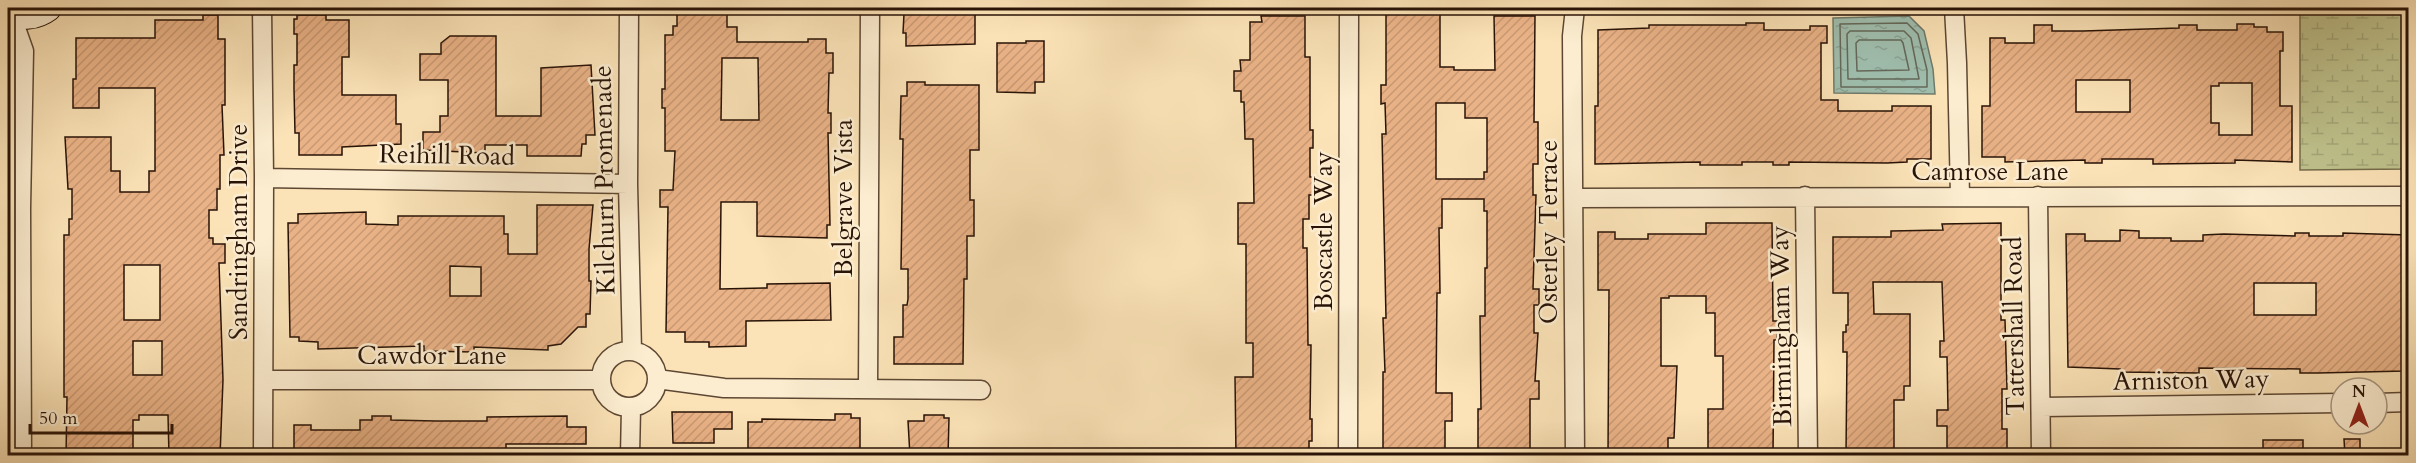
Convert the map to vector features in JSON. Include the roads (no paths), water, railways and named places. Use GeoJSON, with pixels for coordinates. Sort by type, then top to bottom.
{"type":"FeatureCollection","features":[{"type":"Feature","properties":{"kind":"main road"},"geometry":{"type":"LineString","coordinates":[[9,13],[33,15],[45,10]]}},
{"type":"Feature","properties":{"kind":"street","name":"Sandringham Drive"},"geometry":{"type":"LineString","coordinates":[[262,8],[263,456]]}},
{"type":"Feature","properties":{"kind":"street","name":"Kilchurn Promenade"},"geometry":{"type":"LineString","coordinates":[[629,8],[628,184],[632,351]]}},
{"type":"Feature","properties":{"kind":"street","name":"Belgrave Vista"},"geometry":{"type":"LineString","coordinates":[[868,389],[870,8]]}},
{"type":"Feature","properties":{"kind":"street","name":"Boscastle Way"},"geometry":{"type":"LineString","coordinates":[[1348,456],[1349,8]]}},
{"type":"Feature","properties":{"kind":"street","name":"Osterley Terrace"},"geometry":{"type":"LineString","coordinates":[[1575,8],[1572,36],[1575,456]]}},
{"type":"Feature","properties":{"kind":"street"},"geometry":{"type":"LineString","coordinates":[[1945,8],[1954,8],[1960,196]]}},
{"type":"Feature","properties":{"kind":"street"},"geometry":{"type":"LineString","coordinates":[[22,456],[14,208],[24,51],[45,10]]}},
{"type":"Feature","properties":{"kind":"street"},"geometry":{"type":"LineString","coordinates":[[9,13],[24,51]]}},
{"type":"Feature","properties":{"kind":"street","name":"Reihill Road"},"geometry":{"type":"LineString","coordinates":[[264,178],[628,184]]}},
{"type":"Feature","properties":{"kind":"street","name":"Birmingham Way"},"geometry":{"type":"LineString","coordinates":[[1805,196],[1808,456]]}},
{"type":"Feature","properties":{"kind":"street","name":"Tattershall Road"},"geometry":{"type":"LineString","coordinates":[[2038,196],[2042,456]]}},
{"type":"Feature","properties":{"kind":"street","name":"Camrose Lane"},"geometry":{"type":"LineString","coordinates":[[1574,198],[2406,196]]}},
{"type":"Feature","properties":{"kind":"street"},"geometry":{"type":"LineString","coordinates":[[622,351],[632,351],[650,360],[655,368],[657,379],[651,397],[643,404],[631,408],[621,407],[605,395],[600,380],[602,371],[613,355],[622,351]]}},
{"type":"Feature","properties":{"kind":"street"},"geometry":{"type":"LineString","coordinates":[[657,379],[724,388],[981,390]]}},
{"type":"Feature","properties":{"kind":"street","name":"Cawdor Lane"},"geometry":{"type":"LineString","coordinates":[[264,380],[600,380]]}},
{"type":"Feature","properties":{"kind":"street"},"geometry":{"type":"LineString","coordinates":[[2389,403],[2409,402]]}},
{"type":"Feature","properties":{"kind":"street","name":"Arniston Way"},"geometry":{"type":"LineString","coordinates":[[2041,407],[2329,403]]}},
{"type":"Feature","properties":{"kind":"street"},"geometry":{"type":"LineString","coordinates":[[630,456],[631,408]]}},
{"type":"Feature","properties":{"kind":"water"},"geometry":{"type":"Polygon","coordinates":[[[1909,16],[1924,31],[1933,69],[1935,94],[1834,93],[1833,18],[1909,16]]]}}]}
